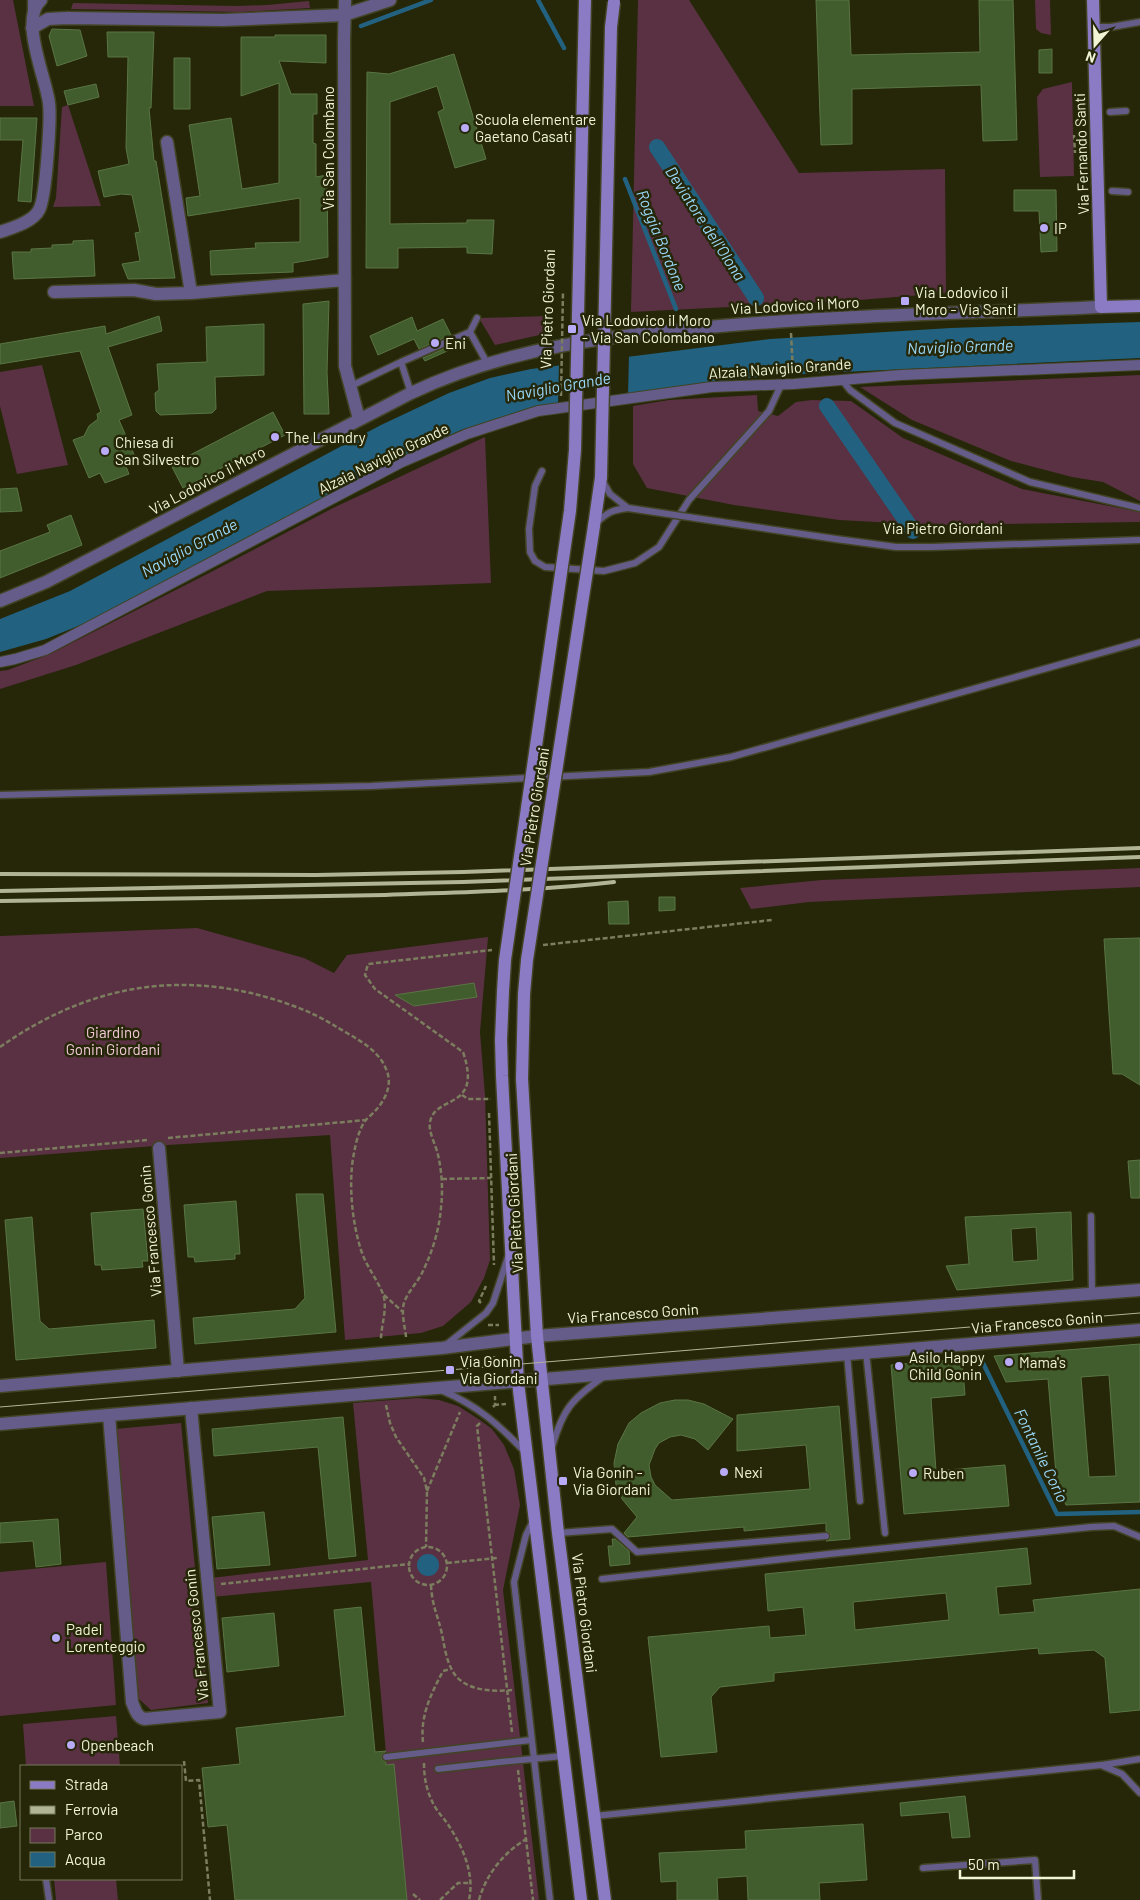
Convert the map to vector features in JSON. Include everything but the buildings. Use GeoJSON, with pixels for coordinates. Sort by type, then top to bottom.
{"type":"FeatureCollection","features":[{"type":"Feature","properties":{"kind":"main road","name":"Via Pietro Giordani"},"geometry":{"type":"LineString","coordinates":[[581,1900],[518,1382],[501,1040],[505,960],[571,502],[575,450],[584,0]]}},
{"type":"Feature","properties":{"kind":"main road","name":"Via Fernando Santi"},"geometry":{"type":"LineString","coordinates":[[1093,0],[1101,307]]}},
{"type":"Feature","properties":{"kind":"main road","name":"Via Pietro Giordani"},"geometry":{"type":"LineString","coordinates":[[605,1900],[558,1533],[542,1379],[522,1079],[522,1046],[527,960],[601,477],[614,1]]}},
{"type":"Feature","properties":{"kind":"main road","name":"Via Lodovico il Moro"},"geometry":{"type":"LineString","coordinates":[[1101,307],[1140,306]]}},
{"type":"Feature","properties":{"kind":"street"},"geometry":{"type":"LineString","coordinates":[[0,232],[14,228],[32,218],[39,210],[44,194],[50,104],[32,28],[36,4],[41,0]]}},
{"type":"Feature","properties":{"kind":"street","name":"Via San Colombano"},"geometry":{"type":"LineString","coordinates":[[345,0],[346,366],[359,419]]}},
{"type":"Feature","properties":{"kind":"street"},"geometry":{"type":"LineString","coordinates":[[32,28],[48,20],[67,18],[223,20],[344,15],[390,0]]}},
{"type":"Feature","properties":{"kind":"street"},"geometry":{"type":"LineString","coordinates":[[167,142],[191,293]]}},
{"type":"Feature","properties":{"kind":"street"},"geometry":{"type":"LineString","coordinates":[[54,292],[134,290],[156,294],[191,293],[345,280]]}},
{"type":"Feature","properties":{"kind":"street","name":"Via Lodovico il Moro"},"geometry":{"type":"LineString","coordinates":[[0,601],[46,582],[411,393],[441,379],[487,363],[559,346],[644,333],[777,321],[1101,307]]}},
{"type":"Feature","properties":{"kind":"street","name":"Alzaia Naviglio Grande"},"geometry":{"type":"LineString","coordinates":[[0,662],[45,650],[400,463],[467,434],[538,411],[712,386],[781,385],[911,374],[1140,365]]}},
{"type":"Feature","properties":{"kind":"street","name":"Via Francesco Gonin"},"geometry":{"type":"LineString","coordinates":[[164,1143],[178,1371]]}},
{"type":"Feature","properties":{"kind":"street","name":"Via Francesco Gonin"},"geometry":{"type":"LineString","coordinates":[[0,1386],[442,1348],[538,1336],[1140,1290]]}},
{"type":"Feature","properties":{"kind":"street","name":"Via Francesco Gonin"},"geometry":{"type":"LineString","coordinates":[[0,1424],[1140,1330]]}},
{"type":"Feature","properties":{"kind":"street","name":"Via Francesco Gonin"},"geometry":{"type":"LineString","coordinates":[[109,1415],[132,1702],[140,1717],[144,1718],[220,1712],[191,1408]]}},
{"type":"Feature","properties":{"kind":"lane"},"geometry":{"type":"LineString","coordinates":[[31,0],[32,28]]}},
{"type":"Feature","properties":{"kind":"lane"},"geometry":{"type":"LineString","coordinates":[[1094,27],[1111,27],[1140,22]]}},
{"type":"Feature","properties":{"kind":"lane"},"geometry":{"type":"LineString","coordinates":[[1110,112],[1126,111]]}},
{"type":"Feature","properties":{"kind":"lane"},"geometry":{"type":"LineString","coordinates":[[1112,191],[1128,192]]}},
{"type":"Feature","properties":{"kind":"lane"},"geometry":{"type":"LineString","coordinates":[[351,386],[470,332],[477,318]]}},
{"type":"Feature","properties":{"kind":"lane"},"geometry":{"type":"LineString","coordinates":[[470,332],[487,363]]}},
{"type":"Feature","properties":{"kind":"lane"},"geometry":{"type":"LineString","coordinates":[[401,362],[411,393]]}},
{"type":"Feature","properties":{"kind":"lane"},"geometry":{"type":"LineString","coordinates":[[842,380],[850,390],[895,423],[1030,482],[1140,508]]}},
{"type":"Feature","properties":{"kind":"lane"},"geometry":{"type":"LineString","coordinates":[[542,471],[536,486],[529,529],[530,552],[535,560],[545,567],[604,571],[635,563],[659,547],[689,500],[769,411],[781,385]]}},
{"type":"Feature","properties":{"kind":"lane"},"geometry":{"type":"LineString","coordinates":[[601,477],[610,494],[628,508]]}},
{"type":"Feature","properties":{"kind":"lane","name":"Via Pietro Giordani"},"geometry":{"type":"LineString","coordinates":[[594,526],[606,513],[628,508],[896,547],[1140,540]]}},
{"type":"Feature","properties":{"kind":"lane"},"geometry":{"type":"LineString","coordinates":[[0,796],[371,786],[650,772],[731,757],[1140,642]]}},
{"type":"Feature","properties":{"kind":"lane","name":"Via Francesco Gonin"},"geometry":{"type":"LineString","coordinates":[[1091,1216],[1092,1294]]}},
{"type":"Feature","properties":{"kind":"lane","name":"Via Pietro Giordani"},"geometry":{"type":"LineString","coordinates":[[442,1348],[486,1314],[492,1304],[510,1251]]}},
{"type":"Feature","properties":{"kind":"lane"},"geometry":{"type":"LineString","coordinates":[[866,1352],[885,1534]]}},
{"type":"Feature","properties":{"kind":"lane"},"geometry":{"type":"LineString","coordinates":[[847,1354],[860,1501]]}},
{"type":"Feature","properties":{"kind":"lane"},"geometry":{"type":"LineString","coordinates":[[550,1453],[559,1423],[571,1403],[608,1374]]}},
{"type":"Feature","properties":{"kind":"lane"},"geometry":{"type":"LineString","coordinates":[[437,1388],[458,1397],[482,1412],[526,1453]]}},
{"type":"Feature","properties":{"kind":"lane"},"geometry":{"type":"LineString","coordinates":[[534,1520],[526,1535],[514,1582],[550,1900]]}},
{"type":"Feature","properties":{"kind":"lane"},"geometry":{"type":"LineString","coordinates":[[602,1579],[1091,1527],[1114,1526],[1140,1537]]}},
{"type":"Feature","properties":{"kind":"lane"},"geometry":{"type":"LineString","coordinates":[[558,1533],[612,1529],[637,1552],[826,1536]]}},
{"type":"Feature","properties":{"kind":"lane"},"geometry":{"type":"LineString","coordinates":[[386,1757],[531,1740]]}},
{"type":"Feature","properties":{"kind":"lane"},"geometry":{"type":"LineString","coordinates":[[438,1769],[563,1756]]}},
{"type":"Feature","properties":{"kind":"lane"},"geometry":{"type":"LineString","coordinates":[[594,1816],[1101,1765],[1140,1759]]}},
{"type":"Feature","properties":{"kind":"lane"},"geometry":{"type":"LineString","coordinates":[[1101,1765],[1122,1774],[1140,1793]]}},
{"type":"Feature","properties":{"kind":"lane"},"geometry":{"type":"LineString","coordinates":[[923,1868],[1035,1860],[1038,1900]]}},
{"type":"Feature","properties":{"kind":"lane"},"geometry":{"type":"LineString","coordinates":[[46,1880],[49,1900]]}},
{"type":"Feature","properties":{"kind":"path"},"geometry":{"type":"LineString","coordinates":[[1074,135],[1074,153]]}},
{"type":"Feature","properties":{"kind":"path","name":"Via Pietro Giordani"},"geometry":{"type":"LineString","coordinates":[[561,401],[563,286]]}},
{"type":"Feature","properties":{"kind":"path"},"geometry":{"type":"LineString","coordinates":[[791,333],[793,367]]}},
{"type":"Feature","properties":{"kind":"path"},"geometry":{"type":"LineString","coordinates":[[494,947],[494,956]]}},
{"type":"Feature","properties":{"kind":"path"},"geometry":{"type":"LineString","coordinates":[[0,1047],[28,1028],[92,999],[153,986],[195,986],[227,988],[268,997],[329,1022],[370,1049],[382,1059],[388,1071],[389,1084],[385,1097],[378,1108],[366,1120],[357,1139],[351,1176],[352,1197],[361,1250],[383,1295],[385,1310],[380,1339]]}},
{"type":"Feature","properties":{"kind":"path"},"geometry":{"type":"LineString","coordinates":[[488,1091],[488,1099]]}},
{"type":"Feature","properties":{"kind":"path"},"geometry":{"type":"LineString","coordinates":[[462,1094],[468,1099],[493,1099]]}},
{"type":"Feature","properties":{"kind":"path","name":"Via Pietro Giordani"},"geometry":{"type":"LineString","coordinates":[[488,1109],[494,1266]]}},
{"type":"Feature","properties":{"kind":"path"},"geometry":{"type":"LineString","coordinates":[[164,1143],[366,1120]]}},
{"type":"Feature","properties":{"kind":"path"},"geometry":{"type":"LineString","coordinates":[[0,1153],[148,1140]]}},
{"type":"Feature","properties":{"kind":"path"},"geometry":{"type":"LineString","coordinates":[[442,1179],[495,1178]]}},
{"type":"Feature","properties":{"kind":"path","name":"Via Pietro Giordani"},"geometry":{"type":"LineString","coordinates":[[479,1301],[488,1280]]}},
{"type":"Feature","properties":{"kind":"path"},"geometry":{"type":"LineString","coordinates":[[383,1295],[403,1312]]}},
{"type":"Feature","properties":{"kind":"path"},"geometry":{"type":"LineString","coordinates":[[486,1326],[499,1325]]}},
{"type":"Feature","properties":{"kind":"path"},"geometry":{"type":"LineString","coordinates":[[386,1404],[390,1423],[396,1437],[419,1468],[424,1478],[426,1492],[426,1547]]}},
{"type":"Feature","properties":{"kind":"path"},"geometry":{"type":"LineString","coordinates":[[489,1406],[508,1404]]}},
{"type":"Feature","properties":{"kind":"path"},"geometry":{"type":"LineString","coordinates":[[426,1492],[460,1412]]}},
{"type":"Feature","properties":{"kind":"path"},"geometry":{"type":"LineString","coordinates":[[478,1426],[512,1734]]}},
{"type":"Feature","properties":{"kind":"path"},"geometry":{"type":"LineString","coordinates":[[426,1547],[440,1551],[445,1556],[447,1563],[444,1577],[439,1583],[431,1586],[422,1585],[410,1573],[409,1564],[415,1553],[426,1547]]}},
{"type":"Feature","properties":{"kind":"path"},"geometry":{"type":"LineString","coordinates":[[447,1563],[498,1558]]}},
{"type":"Feature","properties":{"kind":"path"},"geometry":{"type":"LineString","coordinates":[[208,1586],[409,1564]]}},
{"type":"Feature","properties":{"kind":"path"},"geometry":{"type":"LineString","coordinates":[[431,1586],[433,1607],[451,1669],[458,1678],[473,1687],[495,1691],[512,1690]]}},
{"type":"Feature","properties":{"kind":"path"},"geometry":{"type":"LineString","coordinates":[[451,1669],[443,1671],[426,1708],[422,1727],[424,1777],[432,1801],[461,1844],[467,1862],[470,1883],[469,1899],[477,1900],[486,1880],[494,1869],[514,1848],[527,1839]]}},
{"type":"Feature","properties":{"kind":"path"},"geometry":{"type":"LineString","coordinates":[[184,1761],[186,1781],[199,1780],[210,1900]]}},
{"type":"Feature","properties":{"kind":"path"},"geometry":{"type":"LineString","coordinates":[[518,1774],[533,1900]]}},
{"type":"Feature","properties":{"kind":"path"},"geometry":{"type":"LineString","coordinates":[[440,1900],[458,1883],[470,1883]]}},
{"type":"Feature","properties":{"kind":"path"},"geometry":{"type":"LineString","coordinates":[[413,1894],[420,1900]]}},
{"type":"Feature","properties":{"kind":"green space"},"geometry":{"type":"Polygon","coordinates":[[[0,0],[13,0],[34,106],[0,106],[0,0]]]}},
{"type":"Feature","properties":{"kind":"green space"},"geometry":{"type":"Polygon","coordinates":[[[638,0],[689,0],[799,173],[945,169],[946,293],[846,301],[631,312],[638,0]]]}},
{"type":"Feature","properties":{"kind":"green space"},"geometry":{"type":"Polygon","coordinates":[[[1035,0],[1050,0],[1051,35],[1041,33],[1036,29],[1035,0]]]}},
{"type":"Feature","properties":{"kind":"green space"},"geometry":{"type":"Polygon","coordinates":[[[309,1],[310,8],[242,12],[71,9],[73,3],[236,6],[309,1]]]}},
{"type":"Feature","properties":{"kind":"green space"},"geometry":{"type":"Polygon","coordinates":[[[1072,82],[1074,176],[1040,177],[1037,97],[1043,89],[1072,82]]]}},
{"type":"Feature","properties":{"kind":"green space"},"geometry":{"type":"Polygon","coordinates":[[[68,105],[101,206],[53,207],[56,198],[62,107],[68,105]]]}},
{"type":"Feature","properties":{"kind":"green space"},"geometry":{"type":"Polygon","coordinates":[[[550,316],[553,332],[495,345],[479,318],[550,316]]]}},
{"type":"Feature","properties":{"kind":"green space"},"geometry":{"type":"Polygon","coordinates":[[[42,365],[68,465],[17,474],[0,406],[0,372],[42,365]]]}},
{"type":"Feature","properties":{"kind":"green space"},"geometry":{"type":"Polygon","coordinates":[[[1140,375],[1140,501],[1103,482],[1072,477],[1011,461],[912,420],[860,387],[1140,375]]]}},
{"type":"Feature","properties":{"kind":"green space"},"geometry":{"type":"Polygon","coordinates":[[[757,395],[758,411],[778,416],[796,402],[812,400],[851,401],[903,438],[1022,489],[1140,512],[1140,522],[932,525],[839,520],[734,505],[647,488],[633,464],[633,406],[669,400],[757,395]]]}},
{"type":"Feature","properties":{"kind":"green space"},"geometry":{"type":"Polygon","coordinates":[[[485,437],[491,583],[267,591],[76,665],[0,689],[0,671],[8,670],[50,654],[333,508],[485,437]]]}},
{"type":"Feature","properties":{"kind":"green space"},"geometry":{"type":"Polygon","coordinates":[[[1140,868],[1140,887],[809,902],[751,909],[740,888],[822,880],[1140,868]]]}},
{"type":"Feature","properties":{"kind":"green space","name":"Giardino Gonin Giordani"},"geometry":{"type":"Polygon","coordinates":[[[197,928],[304,958],[334,973],[347,955],[488,937],[480,1032],[485,1095],[490,1260],[484,1278],[471,1302],[443,1326],[421,1333],[345,1340],[330,1135],[0,1158],[0,936],[197,928]]]}},
{"type":"Feature","properties":{"kind":"green space"},"geometry":{"type":"Polygon","coordinates":[[[418,1398],[439,1400],[458,1406],[480,1420],[492,1429],[504,1445],[514,1469],[520,1505],[503,1590],[539,1900],[407,1900],[394,1765],[387,1765],[371,1582],[212,1597],[211,1578],[368,1560],[353,1403],[418,1398]]]}},
{"type":"Feature","properties":{"kind":"green space"},"geometry":{"type":"Polygon","coordinates":[[[181,1423],[208,1703],[151,1710],[139,1699],[115,1429],[181,1423]]]}},
{"type":"Feature","properties":{"kind":"green space","name":"Padel Lorenteggio"},"geometry":{"type":"Polygon","coordinates":[[[106,1562],[116,1705],[0,1716],[0,1572],[106,1562]]]}},
{"type":"Feature","properties":{"kind":"green space","name":"Openbeach"},"geometry":{"type":"Polygon","coordinates":[[[116,1716],[120,1765],[26,1765],[23,1724],[116,1716]]]}},
{"type":"Feature","properties":{"kind":"green space"},"geometry":{"type":"Polygon","coordinates":[[[54,1880],[116,1880],[118,1900],[56,1900],[54,1880]]]}},
{"type":"Feature","properties":{"kind":"water","name":"Naviglio Grande"},"geometry":{"type":"Polygon","coordinates":[[[1140,322],[1140,358],[779,375],[700,383],[529,408],[461,430],[398,458],[83,624],[46,639],[0,652],[0,619],[70,591],[381,425],[449,393],[490,378],[531,369],[770,339],[951,328],[1140,322]]]}},
{"type":"Feature","properties":{"kind":"water"},"geometry":{"type":"Polygon","coordinates":[[[424,1554],[432,1554],[439,1561],[439,1569],[432,1576],[424,1576],[417,1569],[417,1561],[424,1554]]]}},
{"type":"Feature","properties":{"kind":"pier"},"geometry":{"type":"Polygon","coordinates":[[[629,354],[628,396],[558,406],[559,363],[629,354]]]}},
{"type":"Feature","properties":{"kind":"waterway","name":"Roggia Bordone"},"geometry":{"type":"LineString","coordinates":[[361,26],[431,0]]}},
{"type":"Feature","properties":{"kind":"waterway","name":"Roggia Bordone"},"geometry":{"type":"LineString","coordinates":[[538,0],[564,48]]}},
{"type":"Feature","properties":{"kind":"waterway","name":"Deviatore dell'Olona"},"geometry":{"type":"LineString","coordinates":[[657,147],[756,298]]}},
{"type":"Feature","properties":{"kind":"waterway","name":"Roggia Bordone"},"geometry":{"type":"LineString","coordinates":[[625,179],[676,309]]}},
{"type":"Feature","properties":{"kind":"waterway","name":"Deviatore dell'Olona"},"geometry":{"type":"LineString","coordinates":[[827,406],[913,531]]}},
{"type":"Feature","properties":{"kind":"waterway","name":"Fontanile Corio"},"geometry":{"type":"LineString","coordinates":[[981,1359],[1057,1514],[1140,1512]]}},
{"type":"Feature","properties":{"kind":"tram line"},"geometry":{"type":"LineString","coordinates":[[0,1407],[1140,1313]]}},
{"type":"Feature","properties":{"kind":"railway"},"geometry":{"type":"LineString","coordinates":[[0,874],[316,875],[463,872],[1140,848]]}},
{"type":"Feature","properties":{"kind":"railway"},"geometry":{"type":"LineString","coordinates":[[0,891],[463,882],[1140,857]]}},
{"type":"Feature","properties":{"kind":"railway"},"geometry":{"type":"LineString","coordinates":[[0,901],[385,895],[528,889],[614,882]]}},
{"type":"Feature","properties":{"kind":"place","name":"Scuola elementare Gaetano Casati"},"geometry":{"type":"Point","coordinates":[465,128]}},
{"type":"Feature","properties":{"kind":"place","name":"IP"},"geometry":{"type":"Point","coordinates":[1044,228]}},
{"type":"Feature","properties":{"kind":"place","name":"Via Lodovico il Moro - Via Santi"},"geometry":{"type":"Point","coordinates":[905,301]}},
{"type":"Feature","properties":{"kind":"place","name":"Via Lodovico il Moro - Via San Colombano"},"geometry":{"type":"Point","coordinates":[572,329]}},
{"type":"Feature","properties":{"kind":"place","name":"Eni"},"geometry":{"type":"Point","coordinates":[435,343]}},
{"type":"Feature","properties":{"kind":"place","name":"The Laundry"},"geometry":{"type":"Point","coordinates":[275,437]}},
{"type":"Feature","properties":{"kind":"place","name":"Chiesa di San Silvestro"},"geometry":{"type":"Point","coordinates":[105,451]}},
{"type":"Feature","properties":{"kind":"place","name":"Mama's"},"geometry":{"type":"Point","coordinates":[1009,1362]}},
{"type":"Feature","properties":{"kind":"place","name":"Asilo Happy Child Gonin"},"geometry":{"type":"Point","coordinates":[899,1366]}},
{"type":"Feature","properties":{"kind":"place","name":"Via Gonin Via Giordani"},"geometry":{"type":"Point","coordinates":[450,1370]}},
{"type":"Feature","properties":{"kind":"place","name":"Nexi"},"geometry":{"type":"Point","coordinates":[724,1472]}},
{"type":"Feature","properties":{"kind":"place","name":"Ruben"},"geometry":{"type":"Point","coordinates":[913,1473]}},
{"type":"Feature","properties":{"kind":"place","name":"Via Gonin - Via Giordani"},"geometry":{"type":"Point","coordinates":[563,1481]}},
{"type":"Feature","properties":{"kind":"place","name":"Padel Lorenteggio"},"geometry":{"type":"Point","coordinates":[56,1638]}},
{"type":"Feature","properties":{"kind":"place","name":"Openbeach"},"geometry":{"type":"Point","coordinates":[71,1745]}}]}
